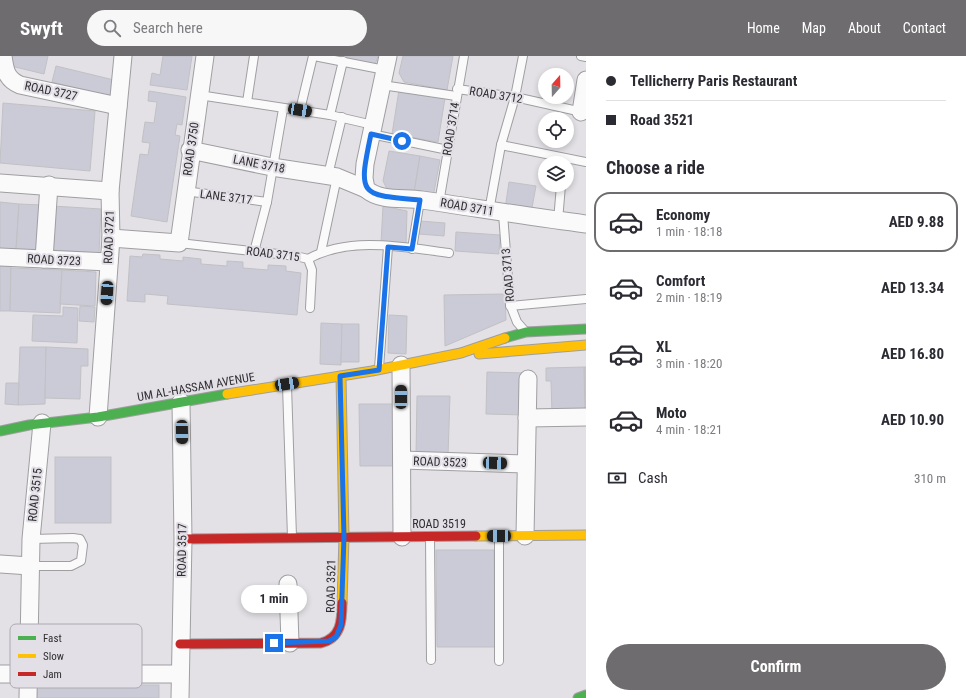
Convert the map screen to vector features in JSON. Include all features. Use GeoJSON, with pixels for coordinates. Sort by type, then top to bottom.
{"type":"FeatureCollection","features":[{"type":"Feature","properties":{"kind":"main road","name":"UM AL-HASSAM AVENUE"},"geometry":{"type":"LineString","coordinates":[[461,354],[489,342],[526,332],[586,329]]}},
{"type":"Feature","properties":{"kind":"main road","name":"UM AL-HASSAM AVENUE"},"geometry":{"type":"LineString","coordinates":[[0,431],[36,424],[98,417],[287,384],[379,370],[461,354],[488,354],[586,345]]}},
{"type":"Feature","properties":{"kind":"main road","name":"ROAD 3521"},"geometry":{"type":"LineString","coordinates":[[180,644],[290,643],[329,641],[336,637],[340,630],[342,615],[344,537],[340,376]]}},
{"type":"Feature","properties":{"kind":"main road","name":"UM AL-HASSAM AVENUE"},"geometry":{"type":"LineString","coordinates":[[0,422],[36,424]]}},
{"type":"Feature","properties":{"kind":"main road","name":"ROAD 3519"},"geometry":{"type":"LineString","coordinates":[[183,539],[586,535]]}},
{"type":"Feature","properties":{"kind":"main road"},"geometry":{"type":"LineString","coordinates":[[578,698],[586,695]]}},
{"type":"Feature","properties":{"kind":"street","name":"ROAD 3721"},"geometry":{"type":"LineString","coordinates":[[98,417],[109,262],[110,191],[123,56]]}},
{"type":"Feature","properties":{"kind":"street","name":"ROAD 3750"},"geometry":{"type":"LineString","coordinates":[[179,243],[190,150],[205,56]]}},
{"type":"Feature","properties":{"kind":"street","name":"ROAD 3727"},"geometry":{"type":"LineString","coordinates":[[3,68],[13,82],[20,85],[118,106]]}},
{"type":"Feature","properties":{"kind":"street"},"geometry":{"type":"LineString","coordinates":[[366,189],[364,178],[365,164],[385,70]]}},
{"type":"Feature","properties":{"kind":"street","name":"ROAD 3712"},"geometry":{"type":"LineString","coordinates":[[583,112],[586,80]]}},
{"type":"Feature","properties":{"kind":"street","name":"LANE 3718"},"geometry":{"type":"LineString","coordinates":[[190,150],[332,176],[366,189]]}},
{"type":"Feature","properties":{"kind":"street"},"geometry":{"type":"LineString","coordinates":[[0,183],[49,185],[110,191]]}},
{"type":"Feature","properties":{"kind":"street"},"geometry":{"type":"LineString","coordinates":[[44,259],[49,185]]}},
{"type":"Feature","properties":{"kind":"street","name":"ROAD 3711"},"geometry":{"type":"LineString","coordinates":[[366,189],[382,197],[439,202],[496,212],[586,224]]}},
{"type":"Feature","properties":{"kind":"street"},"geometry":{"type":"LineString","coordinates":[[110,238],[179,243]]}},
{"type":"Feature","properties":{"kind":"street","name":"ROAD 3723"},"geometry":{"type":"LineString","coordinates":[[0,257],[109,262]]}},
{"type":"Feature","properties":{"kind":"street","name":"ROAD 3523"},"geometry":{"type":"LineString","coordinates":[[401,365],[402,537]]}},
{"type":"Feature","properties":{"kind":"street"},"geometry":{"type":"LineString","coordinates":[[525,536],[528,379]]}},
{"type":"Feature","properties":{"kind":"street","name":"ROAD 3517"},"geometry":{"type":"LineString","coordinates":[[180,698],[179,674],[183,539],[181,402]]}},
{"type":"Feature","properties":{"kind":"street"},"geometry":{"type":"LineString","coordinates":[[527,418],[586,417]]}},
{"type":"Feature","properties":{"kind":"street","name":"ROAD 3515"},"geometry":{"type":"LineString","coordinates":[[28,624],[36,424]]}},
{"type":"Feature","properties":{"kind":"street","name":"ROAD 3523"},"geometry":{"type":"LineString","coordinates":[[402,460],[526,464]]}},
{"type":"Feature","properties":{"kind":"street"},"geometry":{"type":"LineString","coordinates":[[0,564],[30,566]]}},
{"type":"Feature","properties":{"kind":"street"},"geometry":{"type":"LineString","coordinates":[[288,584],[290,643]]}},
{"type":"Feature","properties":{"kind":"street"},"geometry":{"type":"LineString","coordinates":[[142,674],[179,674]]}},
{"type":"Feature","properties":{"kind":"street","name":"ROAD 3515"},"geometry":{"type":"LineString","coordinates":[[28,688],[28,698]]}},
{"type":"Feature","properties":{"kind":"lane"},"geometry":{"type":"LineString","coordinates":[[247,102],[254,56]]}},
{"type":"Feature","properties":{"kind":"lane","name":"ROAD 3712"},"geometry":{"type":"LineString","coordinates":[[300,110],[314,56],[385,70],[456,92],[515,97],[583,112]]}},
{"type":"Feature","properties":{"kind":"lane","name":"ROAD 3714"},"geometry":{"type":"LineString","coordinates":[[439,202],[456,92],[464,56]]}},
{"type":"Feature","properties":{"kind":"lane","name":"ROAD 3713"},"geometry":{"type":"LineString","coordinates":[[523,56],[515,97],[501,145],[496,212],[510,306],[517,322],[526,332]]}},
{"type":"Feature","properties":{"kind":"lane"},"geometry":{"type":"LineString","coordinates":[[581,56],[586,57]]}},
{"type":"Feature","properties":{"kind":"lane"},"geometry":{"type":"LineString","coordinates":[[330,115],[343,61]]}},
{"type":"Feature","properties":{"kind":"lane"},"geometry":{"type":"LineString","coordinates":[[199,95],[342,117],[372,129],[448,150]]}},
{"type":"Feature","properties":{"kind":"lane","name":"LANE 3717"},"geometry":{"type":"LineString","coordinates":[[254,252],[267,202],[283,109]]}},
{"type":"Feature","properties":{"kind":"lane"},"geometry":{"type":"LineString","coordinates":[[321,252],[342,117]]}},
{"type":"Feature","properties":{"kind":"lane"},"geometry":{"type":"LineString","coordinates":[[501,145],[546,156]]}},
{"type":"Feature","properties":{"kind":"lane"},"geometry":{"type":"LineString","coordinates":[[574,161],[586,162]]}},
{"type":"Feature","properties":{"kind":"lane","name":"LANE 3717"},"geometry":{"type":"LineString","coordinates":[[185,191],[267,202]]}},
{"type":"Feature","properties":{"kind":"lane"},"geometry":{"type":"LineString","coordinates":[[558,221],[560,192]]}},
{"type":"Feature","properties":{"kind":"lane"},"geometry":{"type":"LineString","coordinates":[[412,249],[420,200]]}},
{"type":"Feature","properties":{"kind":"lane","name":"ROAD 3715"},"geometry":{"type":"LineString","coordinates":[[179,243],[296,256],[308,259],[321,252],[346,246],[388,247],[449,253]]}},
{"type":"Feature","properties":{"kind":"lane"},"geometry":{"type":"LineString","coordinates":[[379,370],[388,247]]}},
{"type":"Feature","properties":{"kind":"lane"},"geometry":{"type":"LineString","coordinates":[[308,259],[312,270],[310,308]]}},
{"type":"Feature","properties":{"kind":"lane"},"geometry":{"type":"LineString","coordinates":[[510,306],[586,299]]}},
{"type":"Feature","properties":{"kind":"lane"},"geometry":{"type":"LineString","coordinates":[[287,384],[292,538]]}},
{"type":"Feature","properties":{"kind":"lane"},"geometry":{"type":"LineString","coordinates":[[430,536],[431,660]]}},
{"type":"Feature","properties":{"kind":"lane"},"geometry":{"type":"LineString","coordinates":[[499,536],[499,661]]}},
{"type":"Feature","properties":{"kind":"lane"},"geometry":{"type":"LineString","coordinates":[[30,566],[71,566],[78,564],[81,561],[83,545],[80,539],[73,538],[31,539]]}},
{"type":"Feature","properties":{"kind":"building"},"geometry":{"type":"Polygon","coordinates":[[[13,56],[48,56],[44,74],[11,66],[13,56]]]}},
{"type":"Feature","properties":{"kind":"building"},"geometry":{"type":"Polygon","coordinates":[[[163,56],[192,56],[187,90],[150,85],[152,73],[160,75],[163,56]]]}},
{"type":"Feature","properties":{"kind":"building"},"geometry":{"type":"Polygon","coordinates":[[[346,56],[378,56],[375,65],[345,60],[346,56]]]}},
{"type":"Feature","properties":{"kind":"building"},"geometry":{"type":"Polygon","coordinates":[[[403,56],[453,56],[447,90],[404,82],[399,73],[403,56]]]}},
{"type":"Feature","properties":{"kind":"building"},"geometry":{"type":"Polygon","coordinates":[[[56,66],[114,80],[110,96],[52,82],[56,66]]]}},
{"type":"Feature","properties":{"kind":"building"},"geometry":{"type":"Polygon","coordinates":[[[399,90],[445,98],[438,142],[392,134],[399,90]]]}},
{"type":"Feature","properties":{"kind":"building"},"geometry":{"type":"Polygon","coordinates":[[[149,91],[186,97],[182,125],[177,124],[175,135],[180,136],[167,222],[131,216],[140,154],[148,155],[150,143],[142,142],[145,122],[154,123],[157,102],[148,101],[149,91]]]}},
{"type":"Feature","properties":{"kind":"building"},"geometry":{"type":"Polygon","coordinates":[[[3,103],[95,111],[90,171],[0,163],[3,103]]]}},
{"type":"Feature","properties":{"kind":"building"},"geometry":{"type":"Polygon","coordinates":[[[389,151],[420,156],[414,193],[387,189],[383,181],[389,151]]]}},
{"type":"Feature","properties":{"kind":"building"},"geometry":{"type":"Polygon","coordinates":[[[420,156],[440,160],[433,197],[414,193],[420,156]]]}},
{"type":"Feature","properties":{"kind":"building"},"geometry":{"type":"Polygon","coordinates":[[[509,182],[536,186],[531,213],[505,209],[509,182]]]}},
{"type":"Feature","properties":{"kind":"building"},"geometry":{"type":"Polygon","coordinates":[[[0,202],[19,204],[16,250],[0,249],[0,202]]]}},
{"type":"Feature","properties":{"kind":"building"},"geometry":{"type":"Polygon","coordinates":[[[19,204],[41,205],[38,252],[16,250],[19,204]]]}},
{"type":"Feature","properties":{"kind":"building"},"geometry":{"type":"Polygon","coordinates":[[[53,206],[101,209],[99,253],[51,250],[53,206]]]}},
{"type":"Feature","properties":{"kind":"building"},"geometry":{"type":"Polygon","coordinates":[[[383,206],[407,211],[406,244],[381,243],[383,206]]]}},
{"type":"Feature","properties":{"kind":"building"},"geometry":{"type":"Polygon","coordinates":[[[420,221],[445,223],[444,236],[419,234],[420,221]]]}},
{"type":"Feature","properties":{"kind":"building"},"geometry":{"type":"Polygon","coordinates":[[[456,232],[500,235],[499,254],[455,251],[456,232]]]}},
{"type":"Feature","properties":{"kind":"building"},"geometry":{"type":"Polygon","coordinates":[[[143,254],[160,255],[160,259],[183,261],[183,257],[201,259],[201,264],[227,266],[227,261],[243,262],[243,268],[268,270],[268,265],[286,266],[286,271],[301,273],[297,315],[167,304],[168,296],[145,294],[145,302],[127,301],[130,256],[142,257],[143,254]]]}},
{"type":"Feature","properties":{"kind":"building"},"geometry":{"type":"Polygon","coordinates":[[[0,265],[11,266],[10,311],[0,311],[0,265]]]}},
{"type":"Feature","properties":{"kind":"building"},"geometry":{"type":"Polygon","coordinates":[[[11,268],[62,270],[60,313],[10,311],[11,268]]]}},
{"type":"Feature","properties":{"kind":"building"},"geometry":{"type":"Polygon","coordinates":[[[62,270],[96,272],[95,306],[60,304],[62,270]]]}},
{"type":"Feature","properties":{"kind":"building"},"geometry":{"type":"Polygon","coordinates":[[[505,294],[506,320],[445,346],[444,295],[505,294]]]}},
{"type":"Feature","properties":{"kind":"building"},"geometry":{"type":"Polygon","coordinates":[[[80,306],[95,307],[94,322],[79,321],[80,306]]]}},
{"type":"Feature","properties":{"kind":"building"},"geometry":{"type":"Polygon","coordinates":[[[63,307],[78,308],[77,343],[32,341],[33,315],[63,316],[63,307]]]}},
{"type":"Feature","properties":{"kind":"building"},"geometry":{"type":"Polygon","coordinates":[[[389,315],[407,316],[406,354],[388,353],[389,315]]]}},
{"type":"Feature","properties":{"kind":"building"},"geometry":{"type":"Polygon","coordinates":[[[321,323],[342,324],[341,365],[320,364],[321,323]]]}},
{"type":"Feature","properties":{"kind":"building"},"geometry":{"type":"Polygon","coordinates":[[[342,324],[359,324],[359,362],[341,362],[342,324]]]}},
{"type":"Feature","properties":{"kind":"building"},"geometry":{"type":"Polygon","coordinates":[[[20,347],[46,347],[45,404],[18,405],[20,347]]]}},
{"type":"Feature","properties":{"kind":"building"},"geometry":{"type":"Polygon","coordinates":[[[46,347],[88,349],[88,366],[81,366],[80,399],[45,398],[46,347]]]}},
{"type":"Feature","properties":{"kind":"building"},"geometry":{"type":"Polygon","coordinates":[[[584,367],[586,367],[586,414],[585,414],[584,367]]]}},
{"type":"Feature","properties":{"kind":"building"},"geometry":{"type":"Polygon","coordinates":[[[584,367],[585,414],[552,414],[551,381],[546,381],[546,368],[584,367]]]}},
{"type":"Feature","properties":{"kind":"building"},"geometry":{"type":"Polygon","coordinates":[[[487,372],[525,373],[524,415],[486,414],[487,372]]]}},
{"type":"Feature","properties":{"kind":"building"},"geometry":{"type":"Polygon","coordinates":[[[6,383],[19,383],[18,405],[5,404],[6,383]]]}},
{"type":"Feature","properties":{"kind":"building"},"geometry":{"type":"Polygon","coordinates":[[[417,396],[450,396],[448,456],[416,455],[417,396]]]}},
{"type":"Feature","properties":{"kind":"building"},"geometry":{"type":"Polygon","coordinates":[[[359,404],[394,404],[395,466],[360,466],[359,404]]]}},
{"type":"Feature","properties":{"kind":"building"},"geometry":{"type":"Polygon","coordinates":[[[55,457],[111,457],[111,523],[55,523],[55,457]]]}},
{"type":"Feature","properties":{"kind":"building"},"geometry":{"type":"Polygon","coordinates":[[[436,550],[494,550],[495,647],[437,647],[436,550]]]}},
{"type":"Feature","properties":{"kind":"building"},"geometry":{"type":"Polygon","coordinates":[[[142,685],[159,685],[159,698],[35,698],[35,688],[142,688],[142,685]]]}},
{"type":"Feature","properties":{"kind":"traffic: fast"},"geometry":{"type":"LineString","coordinates":[[505,338],[526,332],[586,329]]}},
{"type":"Feature","properties":{"kind":"traffic: fast"},"geometry":{"type":"LineString","coordinates":[[0,431],[29,425],[98,417],[227,394]]}},
{"type":"Feature","properties":{"kind":"traffic: fast"},"geometry":{"type":"LineString","coordinates":[[578,698],[586,695]]}},
{"type":"Feature","properties":{"kind":"traffic: slow"},"geometry":{"type":"LineString","coordinates":[[227,394],[372,371],[461,353],[505,338]]}},
{"type":"Feature","properties":{"kind":"traffic: slow"},"geometry":{"type":"LineString","coordinates":[[479,354],[586,345]]}},
{"type":"Feature","properties":{"kind":"traffic: slow"},"geometry":{"type":"LineString","coordinates":[[341,376],[344,537],[342,603]]}},
{"type":"Feature","properties":{"kind":"traffic: slow"},"geometry":{"type":"LineString","coordinates":[[476,536],[586,535]]}},
{"type":"Feature","properties":{"kind":"traffic: jam"},"geometry":{"type":"LineString","coordinates":[[183,539],[476,536]]}},
{"type":"Feature","properties":{"kind":"traffic: jam"},"geometry":{"type":"LineString","coordinates":[[180,644],[321,643],[328,641],[333,637],[339,628],[342,616],[342,603]]}},
{"type":"Feature","properties":{"kind":"route"},"geometry":{"type":"LineString","coordinates":[[274,643],[321,643],[336,637],[340,630],[342,615],[344,537],[342,401],[340,376],[379,370],[388,247],[412,249],[420,200],[382,197],[370,192],[366,189],[364,184],[365,164],[371,134],[402,141]]}}]}
